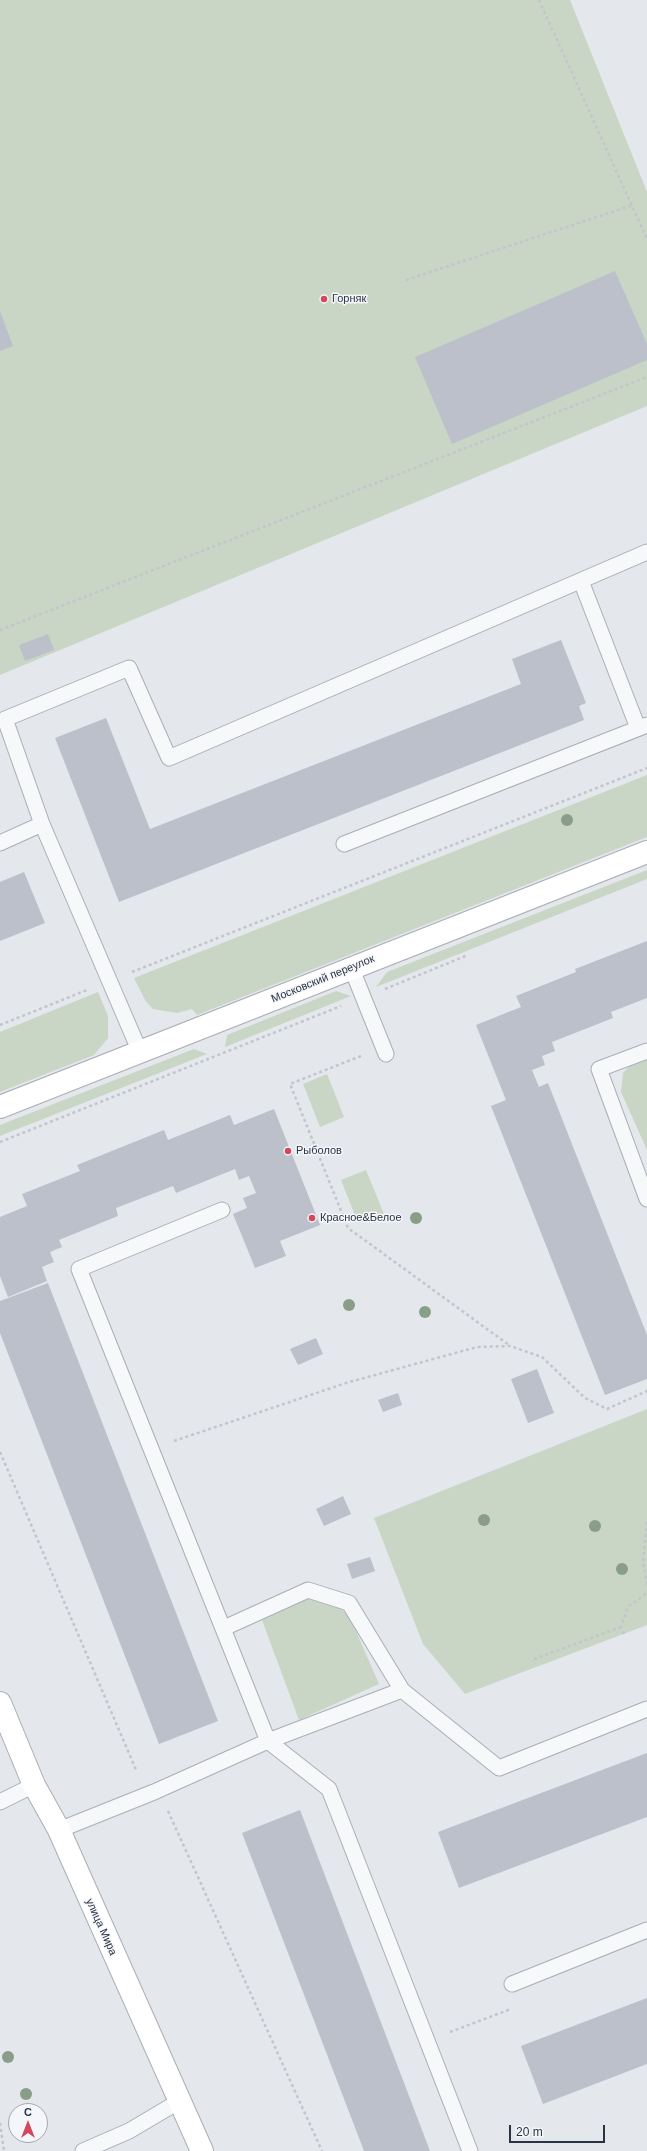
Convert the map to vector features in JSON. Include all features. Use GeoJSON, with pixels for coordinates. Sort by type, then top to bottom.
{"type":"FeatureCollection","features":[{"type":"Feature","properties":{"kind":"street","name":"Московский переулок"},"geometry":{"type":"LineString","coordinates":[[0,1108],[351,967],[647,852]]}},
{"type":"Feature","properties":{"kind":"street","name":"улица Мира"},"geometry":{"type":"LineString","coordinates":[[0,1703],[34,1786],[59,1830],[178,2102],[202,2151]]}},
{"type":"Feature","properties":{"kind":"lane"},"geometry":{"type":"LineString","coordinates":[[140,1052],[42,824],[5,719],[130,668],[169,758],[647,552]]}},
{"type":"Feature","properties":{"kind":"lane"},"geometry":{"type":"LineString","coordinates":[[344,844],[643,726],[581,581]]}},
{"type":"Feature","properties":{"kind":"lane"},"geometry":{"type":"LineString","coordinates":[[0,843],[42,824]]}},
{"type":"Feature","properties":{"kind":"lane"},"geometry":{"type":"LineString","coordinates":[[351,967],[386,1054]]}},
{"type":"Feature","properties":{"kind":"lane"},"geometry":{"type":"LineString","coordinates":[[647,1051],[599,1069],[642,1173],[647,1199]]}},
{"type":"Feature","properties":{"kind":"lane"},"geometry":{"type":"LineString","coordinates":[[222,1210],[79,1269],[224,1628],[268,1742],[329,1789],[470,2151]]}},
{"type":"Feature","properties":{"kind":"lane"},"geometry":{"type":"LineString","coordinates":[[224,1628],[308,1590],[349,1603],[402,1690],[499,1768],[647,1710]]}},
{"type":"Feature","properties":{"kind":"lane"},"geometry":{"type":"LineString","coordinates":[[59,1830],[154,1792],[268,1742],[402,1690]]}},
{"type":"Feature","properties":{"kind":"lane"},"geometry":{"type":"LineString","coordinates":[[0,1802],[34,1786]]}},
{"type":"Feature","properties":{"kind":"lane"},"geometry":{"type":"LineString","coordinates":[[512,1984],[647,1930]]}},
{"type":"Feature","properties":{"kind":"lane"},"geometry":{"type":"LineString","coordinates":[[83,2151],[128,2131],[178,2102]]}},
{"type":"Feature","properties":{"kind":"path"},"geometry":{"type":"LineString","coordinates":[[539,0],[647,239]]}},
{"type":"Feature","properties":{"kind":"path"},"geometry":{"type":"LineString","coordinates":[[406,280],[632,205]]}},
{"type":"Feature","properties":{"kind":"path"},"geometry":{"type":"LineString","coordinates":[[0,630],[647,377]]}},
{"type":"Feature","properties":{"kind":"path"},"geometry":{"type":"LineString","coordinates":[[0,1025],[647,768]]}},
{"type":"Feature","properties":{"kind":"path"},"geometry":{"type":"LineString","coordinates":[[0,1142],[472,953]]}},
{"type":"Feature","properties":{"kind":"path"},"geometry":{"type":"LineString","coordinates":[[363,1055],[290,1084],[348,1228],[510,1346],[542,1357],[584,1398],[607,1409],[647,1391]]}},
{"type":"Feature","properties":{"kind":"path"},"geometry":{"type":"LineString","coordinates":[[151,1449],[346,1383],[477,1347],[510,1346]]}},
{"type":"Feature","properties":{"kind":"path"},"geometry":{"type":"LineString","coordinates":[[647,1522],[643,1561],[647,1585]]}},
{"type":"Feature","properties":{"kind":"path"},"geometry":{"type":"LineString","coordinates":[[624,1634],[621,1627],[628,1607],[647,1593]]}},
{"type":"Feature","properties":{"kind":"path"},"geometry":{"type":"LineString","coordinates":[[534,1659],[621,1627]]}},
{"type":"Feature","properties":{"kind":"path"},"geometry":{"type":"LineString","coordinates":[[447,2033],[512,2009]]}},
{"type":"Feature","properties":{"kind":"path"},"geometry":{"type":"LineString","coordinates":[[0,2123],[4,2151]]}},
{"type":"Feature","properties":{"kind":"green space","name":"Горняк"},"geometry":{"type":"Polygon","coordinates":[[[0,0],[570,0],[647,192],[647,406],[0,675],[0,0]]]}},
{"type":"Feature","properties":{"kind":"green space"},"geometry":{"type":"Polygon","coordinates":[[[647,775],[647,837],[197,1015],[192,1009],[177,1013],[153,1009],[145,1000],[134,978],[647,775]]]}},
{"type":"Feature","properties":{"kind":"green space"},"geometry":{"type":"Polygon","coordinates":[[[647,870],[647,879],[376,987],[387,972],[647,870]]]}},
{"type":"Feature","properties":{"kind":"green space"},"geometry":{"type":"Polygon","coordinates":[[[336,991],[351,996],[225,1047],[227,1035],[336,991]]]}},
{"type":"Feature","properties":{"kind":"green space"},"geometry":{"type":"Polygon","coordinates":[[[98,992],[108,1016],[108,1038],[94,1055],[0,1092],[0,1032],[98,992]]]}},
{"type":"Feature","properties":{"kind":"green space"},"geometry":{"type":"Polygon","coordinates":[[[194,1049],[207,1054],[0,1136],[0,1125],[194,1049]]]}},
{"type":"Feature","properties":{"kind":"green space"},"geometry":{"type":"Polygon","coordinates":[[[647,1056],[647,1150],[621,1092],[623,1073],[633,1062],[647,1056]]]}},
{"type":"Feature","properties":{"kind":"green space"},"geometry":{"type":"Polygon","coordinates":[[[327,1074],[344,1117],[320,1127],[303,1084],[327,1074]]]}},
{"type":"Feature","properties":{"kind":"green space"},"geometry":{"type":"Polygon","coordinates":[[[366,1170],[384,1214],[358,1223],[341,1180],[366,1170]]]}},
{"type":"Feature","properties":{"kind":"green space"},"geometry":{"type":"Polygon","coordinates":[[[647,1409],[647,1625],[465,1694],[423,1644],[374,1518],[647,1409]]]}},
{"type":"Feature","properties":{"kind":"green space"},"geometry":{"type":"Polygon","coordinates":[[[307,1599],[329,1601],[349,1615],[379,1684],[299,1720],[262,1620],[307,1599]]]}},
{"type":"Feature","properties":{"kind":"building"},"geometry":{"type":"Polygon","coordinates":[[[615,271],[647,344],[647,360],[452,444],[415,357],[615,271]]]}},
{"type":"Feature","properties":{"kind":"building"},"geometry":{"type":"Polygon","coordinates":[[[0,311],[13,346],[0,351],[0,311]]]}},
{"type":"Feature","properties":{"kind":"building"},"geometry":{"type":"Polygon","coordinates":[[[48,634],[54,650],[25,661],[19,645],[48,634]]]}},
{"type":"Feature","properties":{"kind":"building"},"geometry":{"type":"Polygon","coordinates":[[[561,640],[586,703],[579,706],[584,720],[119,902],[55,738],[106,718],[150,829],[521,684],[512,659],[561,640]]]}},
{"type":"Feature","properties":{"kind":"building"},"geometry":{"type":"Polygon","coordinates":[[[24,872],[45,923],[0,941],[0,882],[24,872]]]}},
{"type":"Feature","properties":{"kind":"building"},"geometry":{"type":"Polygon","coordinates":[[[647,941],[647,998],[611,1012],[613,1018],[552,1042],[555,1051],[542,1056],[545,1065],[532,1070],[539,1087],[548,1083],[647,1335],[647,1379],[605,1395],[491,1106],[506,1100],[476,1025],[521,1007],[516,996],[576,972],[575,969],[647,941]]]}},
{"type":"Feature","properties":{"kind":"building"},"geometry":{"type":"Polygon","coordinates":[[[274,1109],[320,1225],[280,1241],[286,1256],[255,1268],[233,1214],[247,1208],[243,1198],[256,1193],[249,1176],[239,1180],[235,1169],[176,1193],[173,1186],[116,1208],[118,1216],[59,1240],[62,1247],[50,1252],[54,1262],[42,1267],[47,1281],[8,1297],[0,1276],[0,1217],[27,1206],[22,1194],[80,1171],[77,1165],[164,1130],[168,1140],[230,1115],[234,1125],[274,1109]]]}},
{"type":"Feature","properties":{"kind":"building"},"geometry":{"type":"Polygon","coordinates":[[[48,1283],[218,1721],[159,1744],[0,1333],[0,1301],[48,1283]]]}},
{"type":"Feature","properties":{"kind":"building"},"geometry":{"type":"Polygon","coordinates":[[[316,1338],[323,1354],[298,1365],[290,1349],[316,1338]]]}},
{"type":"Feature","properties":{"kind":"building"},"geometry":{"type":"Polygon","coordinates":[[[537,1369],[554,1413],[528,1423],[511,1379],[537,1369]]]}},
{"type":"Feature","properties":{"kind":"building"},"geometry":{"type":"Polygon","coordinates":[[[398,1393],[402,1405],[383,1412],[378,1400],[398,1393]]]}},
{"type":"Feature","properties":{"kind":"building"},"geometry":{"type":"Polygon","coordinates":[[[343,1496],[351,1514],[324,1526],[316,1509],[343,1496]]]}},
{"type":"Feature","properties":{"kind":"building"},"geometry":{"type":"Polygon","coordinates":[[[370,1557],[375,1571],[352,1579],[347,1564],[370,1557]]]}},
{"type":"Feature","properties":{"kind":"building"},"geometry":{"type":"Polygon","coordinates":[[[647,1753],[647,1817],[459,1888],[438,1832],[647,1753]]]}},
{"type":"Feature","properties":{"kind":"building"},"geometry":{"type":"Polygon","coordinates":[[[300,1810],[430,2151],[364,2151],[242,1833],[300,1810]]]}},
{"type":"Feature","properties":{"kind":"building"},"geometry":{"type":"Polygon","coordinates":[[[647,1998],[647,2064],[543,2104],[521,2046],[647,1998]]]}},
{"type":"Feature","properties":{"kind":"place","name":"Горняк"},"geometry":{"type":"Point","coordinates":[324,299]}},
{"type":"Feature","properties":{"kind":"place","name":"Рыболов"},"geometry":{"type":"Point","coordinates":[288,1151]}},
{"type":"Feature","properties":{"kind":"place","name":"Красное&Белое"},"geometry":{"type":"Point","coordinates":[312,1218]}}]}
